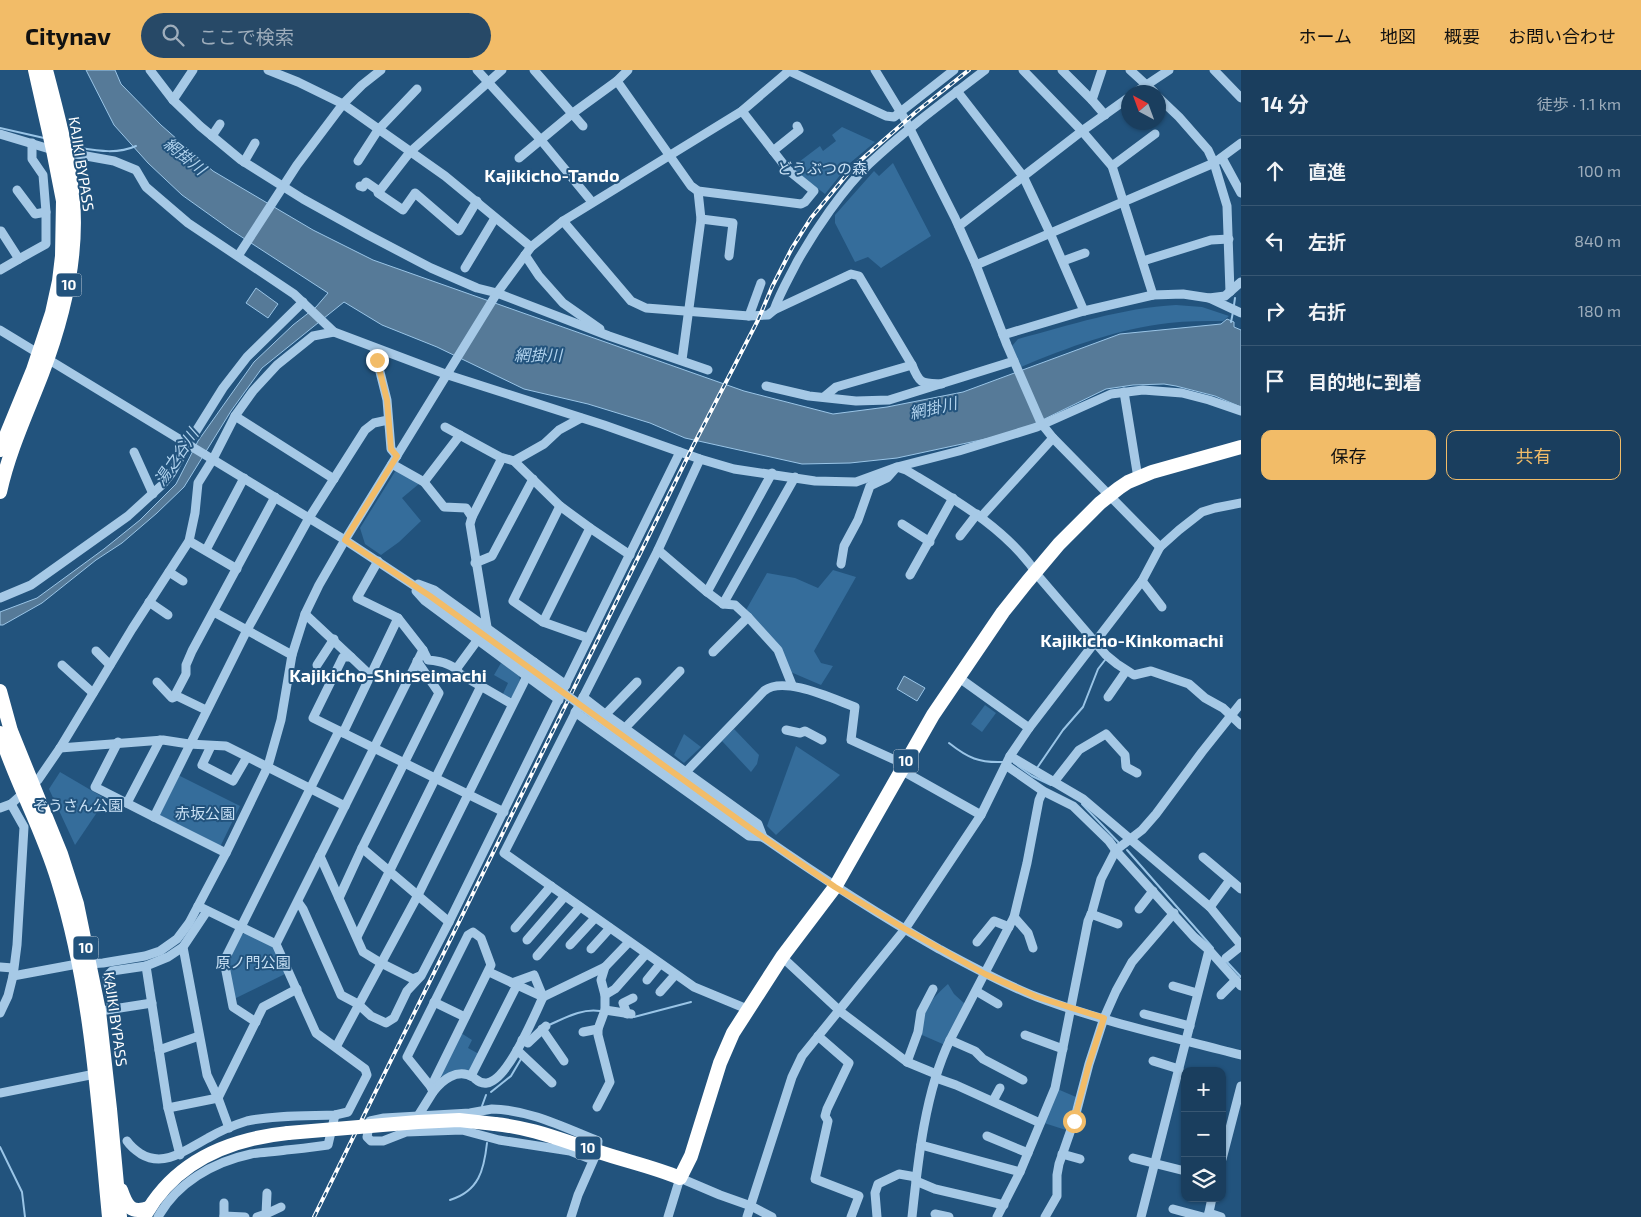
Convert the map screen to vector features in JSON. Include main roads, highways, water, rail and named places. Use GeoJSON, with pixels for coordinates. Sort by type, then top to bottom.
{"type":"FeatureCollection","features":[{"type":"Feature","properties":{"kind":"highway","name":"KAJIKI BYPASS"},"geometry":{"type":"LineString","coordinates":[[35,70],[59,152]]}},
{"type":"Feature","properties":{"kind":"highway","name":"KAJIKI BYPASS"},"geometry":{"type":"LineString","coordinates":[[0,492],[43,356],[59,281],[62,256],[62,201],[59,152],[46,70]]}},
{"type":"Feature","properties":{"kind":"highway","name":"KAJIKI BYPASS"},"geometry":{"type":"LineString","coordinates":[[1,443],[33,370],[43,356]]}},
{"type":"Feature","properties":{"kind":"highway","name":"10"},"geometry":{"type":"LineString","coordinates":[[116,1173],[128,1206],[150,1214],[167,1185],[188,1166],[221,1148],[256,1137],[459,1120],[520,1127],[667,1172],[680,1178],[691,1156],[720,1063],[733,1033],[782,957],[835,887],[933,715],[1003,612],[1066,537],[1110,495],[1128,482],[1152,472],[1241,447]]}},
{"type":"Feature","properties":{"kind":"highway","name":"KAJIKI BYPASS"},"geometry":{"type":"LineString","coordinates":[[0,691],[28,789],[85,964],[106,1010],[120,1217]]}},
{"type":"Feature","properties":{"kind":"highway","name":"KAJIKI BYPASS"},"geometry":{"type":"LineString","coordinates":[[0,733],[28,789]]}},
{"type":"Feature","properties":{"kind":"highway","name":"KAJIKI BYPASS"},"geometry":{"type":"LineString","coordinates":[[85,964],[109,1217]]}},
{"type":"Feature","properties":{"kind":"water","name":"網掛川"},"geometry":{"type":"Polygon","coordinates":[[[86,70],[115,70],[121,84],[161,125],[213,171],[313,230],[373,260],[744,391],[833,414],[887,407],[963,392],[1120,334],[1221,324],[1227,319],[1234,322],[1234,327],[1241,330],[1241,407],[1215,396],[1176,386],[1164,384],[1133,385],[1106,389],[1030,426],[990,438],[897,458],[850,463],[802,464],[685,438],[650,423],[588,404],[524,389],[437,347],[382,325],[344,302],[262,368],[231,411],[184,487],[157,513],[122,543],[96,560],[42,603],[0,625],[0,612],[37,598],[140,520],[176,484],[198,441],[254,362],[293,325],[316,307],[328,293],[231,230],[182,195],[148,163],[114,125],[86,70]]]}},
{"type":"Feature","properties":{"kind":"water"},"geometry":{"type":"Polygon","coordinates":[[[256,288],[278,304],[268,318],[246,303],[256,288]]]}},
{"type":"Feature","properties":{"kind":"water"},"geometry":{"type":"Polygon","coordinates":[[[904,676],[925,688],[917,701],[897,689],[904,676]]]}},
{"type":"Feature","properties":{"kind":"waterway"},"geometry":{"type":"LineString","coordinates":[[0,128],[44,138]]}},
{"type":"Feature","properties":{"kind":"waterway"},"geometry":{"type":"LineString","coordinates":[[80,148],[115,151],[136,146]]}},
{"type":"Feature","properties":{"kind":"waterway"},"geometry":{"type":"LineString","coordinates":[[1234,305],[1235,298]]}},
{"type":"Feature","properties":{"kind":"waterway"},"geometry":{"type":"LineString","coordinates":[[1231,322],[1233,312]]}},
{"type":"Feature","properties":{"kind":"waterway"},"geometry":{"type":"LineString","coordinates":[[1037,768],[1063,730],[1083,707],[1098,669],[1105,660]]}},
{"type":"Feature","properties":{"kind":"waterway"},"geometry":{"type":"LineString","coordinates":[[949,743],[974,758],[987,762],[1003,762]]}},
{"type":"Feature","properties":{"kind":"waterway"},"geometry":{"type":"LineString","coordinates":[[1014,763],[1032,776],[1051,785]]}},
{"type":"Feature","properties":{"kind":"waterway"},"geometry":{"type":"LineString","coordinates":[[1082,804],[1120,844]]}},
{"type":"Feature","properties":{"kind":"waterway"},"geometry":{"type":"LineString","coordinates":[[1127,850],[1213,948]]}},
{"type":"Feature","properties":{"kind":"waterway"},"geometry":{"type":"LineString","coordinates":[[1227,962],[1241,977]]}},
{"type":"Feature","properties":{"kind":"waterway"},"geometry":{"type":"LineString","coordinates":[[634,1017],[691,1002]]}},
{"type":"Feature","properties":{"kind":"waterway"},"geometry":{"type":"LineString","coordinates":[[549,1025],[580,1012],[600,1011]]}},
{"type":"Feature","properties":{"kind":"waterway"},"geometry":{"type":"LineString","coordinates":[[491,1092],[511,1076],[521,1059]]}},
{"type":"Feature","properties":{"kind":"waterway"},"geometry":{"type":"LineString","coordinates":[[482,1106],[486,1095]]}},
{"type":"Feature","properties":{"kind":"waterway"},"geometry":{"type":"LineString","coordinates":[[450,1200],[460,1196],[474,1185],[482,1171],[487,1143]]}},
{"type":"Feature","properties":{"kind":"waterway"},"geometry":{"type":"LineString","coordinates":[[0,1147],[22,1192],[25,1217]]}},
{"type":"Feature","properties":{"kind":"railway"},"geometry":{"type":"LineString","coordinates":[[314,1217],[792,248],[811,218],[854,166],[916,112],[969,70]]}},
{"type":"Feature","properties":{"kind":"district","name":"Kajikicho-Tando"},"geometry":{"type":"Point","coordinates":[552,176]}},
{"type":"Feature","properties":{"kind":"district","name":"Kajikicho-Kinkomachi"},"geometry":{"type":"Point","coordinates":[1132,641]}},
{"type":"Feature","properties":{"kind":"district","name":"Kajikicho-Shinseimachi"},"geometry":{"type":"Point","coordinates":[388,676]}},
{"type":"Feature","properties":{"kind":"park label","name":"どうぶつの森"},"geometry":{"type":"Point","coordinates":[822,169]}},
{"type":"Feature","properties":{"kind":"park label","name":"ぞうさん公園"},"geometry":{"type":"Point","coordinates":[78,806]}},
{"type":"Feature","properties":{"kind":"park label","name":"赤坂公園"},"geometry":{"type":"Point","coordinates":[205,814]}},
{"type":"Feature","properties":{"kind":"park label","name":"原ノ門公園"},"geometry":{"type":"Point","coordinates":[253,963]}},
{"type":"Feature","properties":{"kind":"water label","name":"湯之谷川"},"geometry":{"type":"Point","coordinates":[176,457]}}]}
